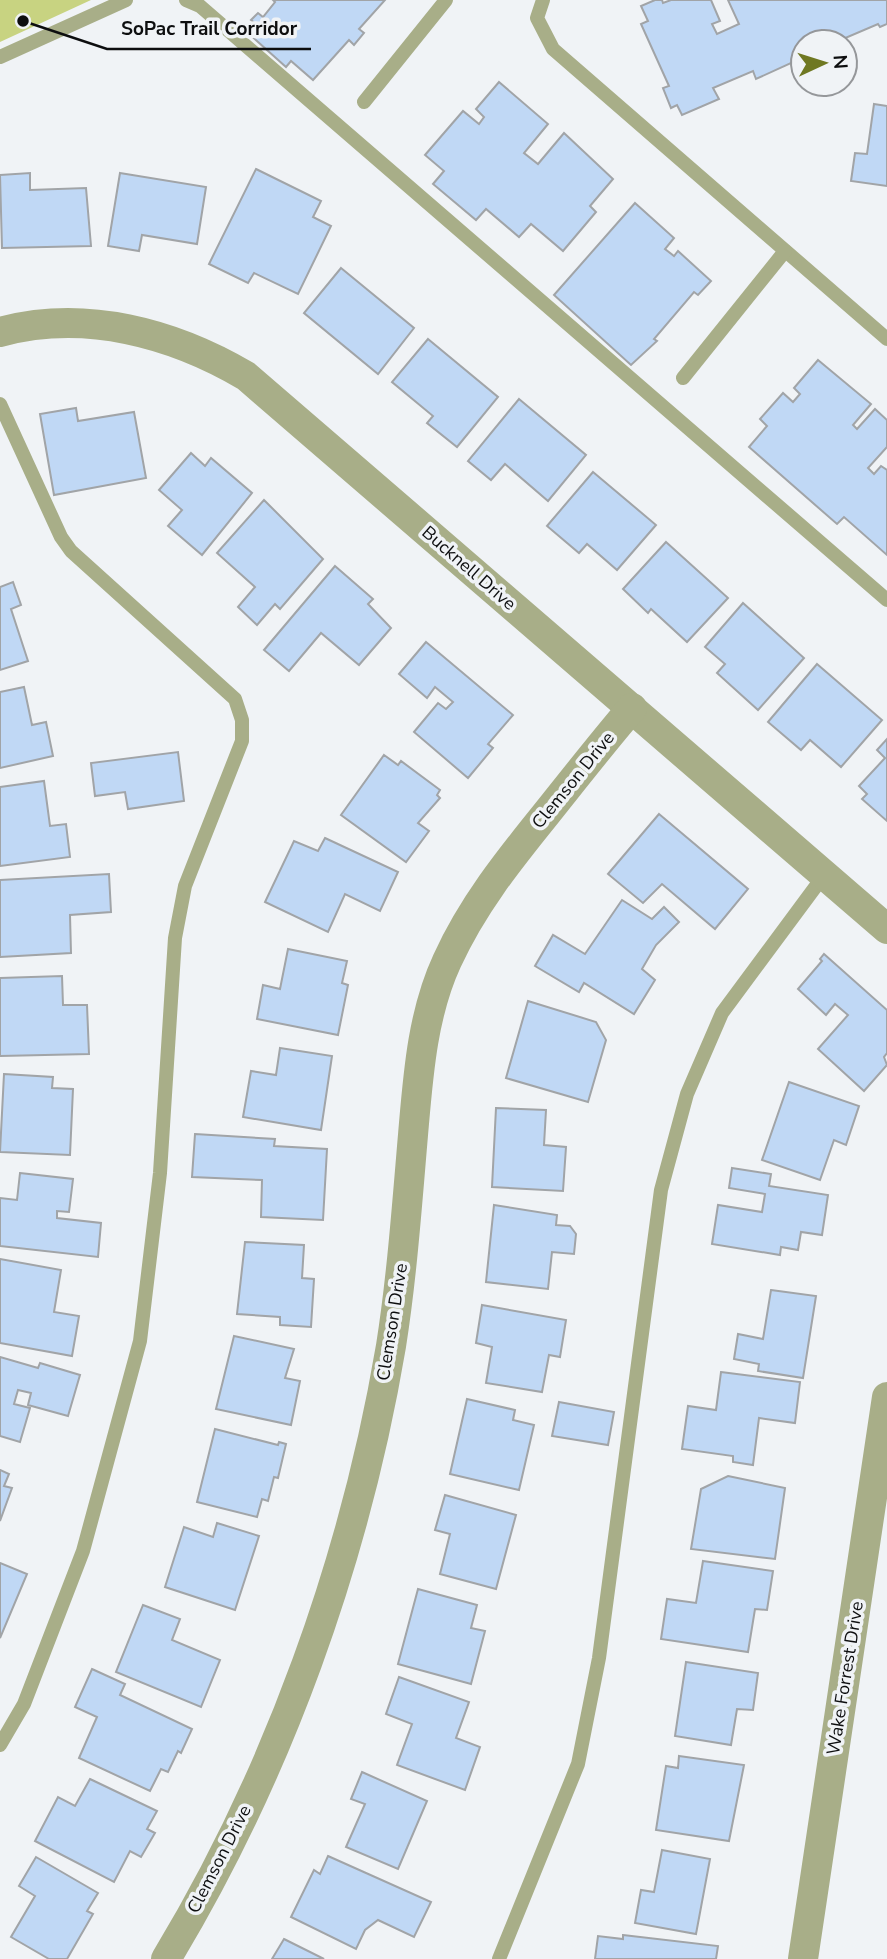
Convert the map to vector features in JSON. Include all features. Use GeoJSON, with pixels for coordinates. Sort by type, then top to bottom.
{"type":"FeatureCollection","features":[{"type":"Feature","properties":{"kind":"street","name":"Bucknell Drive"},"geometry":{"type":"LineString","coordinates":[[0,331],[62,324],[116,327],[158,335],[205,352],[246,376],[887,929]]}},
{"type":"Feature","properties":{"kind":"street","name":"Clemson Drive"},"geometry":{"type":"LineString","coordinates":[[166,1959],[227,1850],[279,1732],[324,1611],[366,1472],[396,1308],[420,1051],[446,963],[487,888],[632,708]]}},
{"type":"Feature","properties":{"kind":"street","name":"Wake Forrest Drive"},"geometry":{"type":"LineString","coordinates":[[803,1959],[887,1398]]}},
{"type":"Feature","properties":{"kind":"lane"},"geometry":{"type":"LineString","coordinates":[[0,57],[126,0]]}},
{"type":"Feature","properties":{"kind":"lane"},"geometry":{"type":"LineString","coordinates":[[186,0],[211,15],[887,600]]}},
{"type":"Feature","properties":{"kind":"lane"},"geometry":{"type":"LineString","coordinates":[[364,102],[446,0]]}},
{"type":"Feature","properties":{"kind":"lane"},"geometry":{"type":"LineString","coordinates":[[540,1],[537,18],[553,49],[887,338]]}},
{"type":"Feature","properties":{"kind":"lane"},"geometry":{"type":"LineString","coordinates":[[683,377],[785,251]]}},
{"type":"Feature","properties":{"kind":"lane"},"geometry":{"type":"LineString","coordinates":[[0,404],[61,537],[71,551],[235,699],[242,720],[242,741],[186,886],[175,937],[160,1174],[141,1341],[83,1551],[24,1704],[0,1745]]}},
{"type":"Feature","properties":{"kind":"lane"},"geometry":{"type":"LineString","coordinates":[[499,1959],[578,1764],[599,1658],[661,1190],[687,1094],[722,1013],[825,873]]}},
{"type":"Feature","properties":{"kind":"green space"},"geometry":{"type":"Polygon","coordinates":[[[0,0],[91,0],[0,42],[0,0]]]}},
{"type":"Feature","properties":{"kind":"building"},"geometry":{"type":"Polygon","coordinates":[[[273,0],[385,0],[359,29],[364,33],[354,45],[349,40],[313,80],[291,61],[286,67],[248,33],[256,24],[251,20],[258,13],[263,17],[275,2],[273,0]]]}},
{"type":"Feature","properties":{"kind":"building"},"geometry":{"type":"Polygon","coordinates":[[[655,0],[662,0],[663,3],[671,0],[711,0],[720,21],[712,24],[717,34],[739,24],[728,0],[887,0],[887,24],[880,27],[878,24],[859,32],[859,28],[789,28],[789,64],[756,79],[753,71],[713,88],[719,99],[682,115],[677,105],[671,108],[663,88],[669,86],[641,24],[648,21],[641,6],[655,0]]]}},
{"type":"Feature","properties":{"kind":"building"},"geometry":{"type":"Polygon","coordinates":[[[499,82],[548,124],[524,153],[538,164],[564,133],[613,179],[590,206],[596,212],[563,251],[531,224],[519,237],[486,209],[476,220],[433,184],[444,171],[425,155],[463,111],[479,124],[484,117],[476,109],[499,82]]]}},
{"type":"Feature","properties":{"kind":"building"},"geometry":{"type":"Polygon","coordinates":[[[874,104],[887,106],[887,186],[851,181],[855,153],[867,154],[874,104]]]}},
{"type":"Feature","properties":{"kind":"building"},"geometry":{"type":"Polygon","coordinates":[[[256,169],[321,201],[313,217],[331,226],[298,294],[254,273],[248,283],[209,264],[256,169]]]}},
{"type":"Feature","properties":{"kind":"building"},"geometry":{"type":"Polygon","coordinates":[[[30,173],[30,190],[86,188],[91,246],[2,248],[0,175],[30,173]]]}},
{"type":"Feature","properties":{"kind":"building"},"geometry":{"type":"Polygon","coordinates":[[[120,173],[206,187],[197,244],[142,235],[139,251],[108,246],[120,173]]]}},
{"type":"Feature","properties":{"kind":"building"},"geometry":{"type":"Polygon","coordinates":[[[635,203],[674,238],[665,249],[674,256],[678,251],[711,281],[698,295],[694,292],[654,339],[657,341],[631,365],[554,295],[635,203]]]}},
{"type":"Feature","properties":{"kind":"building"},"geometry":{"type":"Polygon","coordinates":[[[341,268],[414,328],[378,374],[304,313],[341,268]]]}},
{"type":"Feature","properties":{"kind":"building"},"geometry":{"type":"Polygon","coordinates":[[[428,339],[498,397],[457,447],[427,423],[433,416],[392,382],[428,339]]]}},
{"type":"Feature","properties":{"kind":"building"},"geometry":{"type":"Polygon","coordinates":[[[818,360],[871,404],[853,425],[857,429],[875,409],[887,420],[887,447],[868,468],[874,474],[881,466],[887,470],[887,555],[844,517],[837,524],[749,447],[767,426],[760,419],[783,393],[793,402],[800,394],[794,388],[818,360]]]}},
{"type":"Feature","properties":{"kind":"building"},"geometry":{"type":"Polygon","coordinates":[[[519,399],[586,455],[548,501],[505,464],[491,480],[468,461],[519,399]]]}},
{"type":"Feature","properties":{"kind":"building"},"geometry":{"type":"Polygon","coordinates":[[[76,408],[78,421],[134,412],[146,478],[54,495],[40,414],[76,408]]]}},
{"type":"Feature","properties":{"kind":"building"},"geometry":{"type":"Polygon","coordinates":[[[191,453],[205,466],[211,458],[252,493],[202,555],[168,526],[182,510],[159,490],[191,453]]]}},
{"type":"Feature","properties":{"kind":"building"},"geometry":{"type":"Polygon","coordinates":[[[593,472],[656,525],[617,570],[587,544],[579,553],[547,526],[593,472]]]}},
{"type":"Feature","properties":{"kind":"building"},"geometry":{"type":"Polygon","coordinates":[[[264,500],[323,559],[280,609],[275,604],[257,625],[238,607],[255,587],[217,553],[264,500]]]}},
{"type":"Feature","properties":{"kind":"building"},"geometry":{"type":"Polygon","coordinates":[[[666,542],[728,598],[687,642],[651,609],[648,613],[623,589],[666,542]]]}},
{"type":"Feature","properties":{"kind":"building"},"geometry":{"type":"Polygon","coordinates":[[[335,566],[373,599],[368,604],[391,628],[359,665],[321,633],[289,671],[264,650],[335,566]]]}},
{"type":"Feature","properties":{"kind":"building"},"geometry":{"type":"Polygon","coordinates":[[[13,582],[21,605],[11,609],[28,661],[0,670],[0,587],[13,582]]]}},
{"type":"Feature","properties":{"kind":"building"},"geometry":{"type":"Polygon","coordinates":[[[743,603],[804,658],[758,710],[717,673],[725,664],[705,647],[743,603]]]}},
{"type":"Feature","properties":{"kind":"building"},"geometry":{"type":"Polygon","coordinates":[[[426,642],[513,715],[488,744],[493,748],[468,778],[414,732],[438,703],[446,709],[453,702],[435,687],[427,698],[399,674],[426,642]]]}},
{"type":"Feature","properties":{"kind":"building"},"geometry":{"type":"Polygon","coordinates":[[[817,664],[882,720],[841,767],[810,740],[801,750],[768,722],[817,664]]]}},
{"type":"Feature","properties":{"kind":"building"},"geometry":{"type":"Polygon","coordinates":[[[24,687],[32,725],[46,722],[53,756],[0,768],[0,692],[24,687]]]}},
{"type":"Feature","properties":{"kind":"building"},"geometry":{"type":"Polygon","coordinates":[[[887,739],[887,821],[862,799],[867,794],[859,786],[885,758],[877,750],[887,739]]]}},
{"type":"Feature","properties":{"kind":"building"},"geometry":{"type":"Polygon","coordinates":[[[178,752],[184,801],[128,809],[125,792],[95,796],[91,763],[178,752]]]}},
{"type":"Feature","properties":{"kind":"building"},"geometry":{"type":"Polygon","coordinates":[[[384,755],[398,765],[401,761],[440,790],[437,795],[440,798],[418,823],[429,831],[406,862],[341,815],[384,755]]]}},
{"type":"Feature","properties":{"kind":"building"},"geometry":{"type":"Polygon","coordinates":[[[44,781],[50,826],[66,824],[70,857],[0,866],[0,787],[44,781]]]}},
{"type":"Feature","properties":{"kind":"building"},"geometry":{"type":"Polygon","coordinates":[[[659,814],[748,889],[715,929],[662,884],[643,903],[608,874],[659,814]]]}},
{"type":"Feature","properties":{"kind":"building"},"geometry":{"type":"Polygon","coordinates":[[[325,838],[398,872],[380,911],[345,894],[328,932],[265,902],[294,841],[318,851],[325,838]]]}},
{"type":"Feature","properties":{"kind":"building"},"geometry":{"type":"Polygon","coordinates":[[[109,874],[111,912],[70,915],[71,953],[0,957],[0,880],[109,874]]]}},
{"type":"Feature","properties":{"kind":"building"},"geometry":{"type":"Polygon","coordinates":[[[622,900],[652,919],[664,907],[679,922],[656,945],[642,969],[655,980],[634,1014],[584,983],[579,992],[535,966],[553,935],[585,954],[622,900]]]}},
{"type":"Feature","properties":{"kind":"building"},"geometry":{"type":"Polygon","coordinates":[[[288,949],[347,961],[342,983],[348,985],[338,1035],[257,1019],[263,985],[280,989],[288,949]]]}},
{"type":"Feature","properties":{"kind":"building"},"geometry":{"type":"Polygon","coordinates":[[[824,954],[887,1010],[887,1053],[884,1057],[887,1065],[864,1091],[818,1049],[848,1015],[835,1004],[826,1015],[798,989],[822,961],[820,959],[824,954]]]}},
{"type":"Feature","properties":{"kind":"building"},"geometry":{"type":"Polygon","coordinates":[[[62,976],[63,1005],[87,1005],[89,1054],[0,1056],[0,978],[62,976]]]}},
{"type":"Feature","properties":{"kind":"building"},"geometry":{"type":"Polygon","coordinates":[[[528,1001],[596,1022],[606,1040],[588,1102],[506,1078],[528,1001]]]}},
{"type":"Feature","properties":{"kind":"building"},"geometry":{"type":"Polygon","coordinates":[[[280,1048],[332,1056],[321,1130],[243,1117],[251,1071],[276,1075],[280,1048]]]}},
{"type":"Feature","properties":{"kind":"building"},"geometry":{"type":"Polygon","coordinates":[[[4,1074],[53,1077],[52,1088],[73,1089],[70,1155],[0,1152],[4,1074]]]}},
{"type":"Feature","properties":{"kind":"building"},"geometry":{"type":"Polygon","coordinates":[[[789,1082],[859,1106],[846,1145],[834,1140],[820,1180],[762,1160],[789,1082]]]}},
{"type":"Feature","properties":{"kind":"building"},"geometry":{"type":"Polygon","coordinates":[[[496,1108],[546,1110],[544,1145],[566,1147],[563,1191],[492,1187],[496,1108]]]}},
{"type":"Feature","properties":{"kind":"building"},"geometry":{"type":"Polygon","coordinates":[[[195,1134],[275,1139],[274,1146],[327,1149],[323,1220],[261,1217],[262,1180],[192,1177],[195,1134]]]}},
{"type":"Feature","properties":{"kind":"building"},"geometry":{"type":"Polygon","coordinates":[[[732,1168],[771,1174],[769,1186],[828,1195],[822,1235],[801,1232],[798,1250],[781,1247],[780,1255],[712,1244],[718,1205],[762,1212],[765,1194],[729,1188],[732,1168]]]}},
{"type":"Feature","properties":{"kind":"building"},"geometry":{"type":"Polygon","coordinates":[[[20,1173],[73,1179],[69,1212],[57,1211],[57,1218],[101,1223],[98,1257],[0,1246],[0,1198],[17,1200],[20,1173]]]}},
{"type":"Feature","properties":{"kind":"building"},"geometry":{"type":"Polygon","coordinates":[[[494,1205],[557,1215],[556,1225],[570,1226],[576,1234],[574,1254],[552,1252],[548,1289],[486,1282],[494,1205]]]}},
{"type":"Feature","properties":{"kind":"building"},"geometry":{"type":"Polygon","coordinates":[[[245,1242],[304,1245],[302,1278],[314,1279],[311,1327],[280,1325],[280,1317],[237,1314],[245,1242]]]}},
{"type":"Feature","properties":{"kind":"building"},"geometry":{"type":"Polygon","coordinates":[[[0,1259],[61,1270],[54,1312],[79,1316],[72,1356],[0,1343],[0,1259]]]}},
{"type":"Feature","properties":{"kind":"building"},"geometry":{"type":"Polygon","coordinates":[[[771,1290],[816,1296],[803,1378],[758,1371],[759,1364],[734,1359],[738,1334],[763,1339],[771,1290]]]}},
{"type":"Feature","properties":{"kind":"building"},"geometry":{"type":"Polygon","coordinates":[[[482,1305],[566,1320],[560,1357],[549,1355],[542,1392],[486,1383],[492,1347],[476,1343],[482,1305]]]}},
{"type":"Feature","properties":{"kind":"building"},"geometry":{"type":"Polygon","coordinates":[[[234,1336],[294,1349],[285,1378],[300,1381],[291,1425],[216,1409],[234,1336]]]}},
{"type":"Feature","properties":{"kind":"building"},"geometry":{"type":"Polygon","coordinates":[[[0,1357],[38,1368],[40,1363],[80,1375],[68,1416],[28,1405],[31,1393],[18,1390],[14,1404],[30,1408],[20,1442],[0,1436],[0,1357]]]}},
{"type":"Feature","properties":{"kind":"building"},"geometry":{"type":"Polygon","coordinates":[[[721,1372],[800,1382],[795,1423],[759,1418],[753,1465],[733,1462],[733,1456],[682,1449],[688,1406],[716,1410],[721,1372]]]}},
{"type":"Feature","properties":{"kind":"building"},"geometry":{"type":"Polygon","coordinates":[[[467,1399],[515,1410],[513,1420],[534,1425],[519,1490],[450,1474],[467,1399]]]}},
{"type":"Feature","properties":{"kind":"building"},"geometry":{"type":"Polygon","coordinates":[[[559,1402],[614,1412],[608,1445],[552,1436],[559,1402]]]}},
{"type":"Feature","properties":{"kind":"building"},"geometry":{"type":"Polygon","coordinates":[[[215,1429],[278,1445],[279,1442],[286,1444],[278,1478],[274,1477],[268,1501],[262,1499],[257,1517],[197,1502],[215,1429]]]}},
{"type":"Feature","properties":{"kind":"building"},"geometry":{"type":"Polygon","coordinates":[[[0,1470],[9,1474],[4,1486],[12,1488],[0,1521],[0,1470]]]}},
{"type":"Feature","properties":{"kind":"building"},"geometry":{"type":"Polygon","coordinates":[[[728,1476],[785,1488],[775,1559],[691,1549],[701,1489],[728,1476]]]}},
{"type":"Feature","properties":{"kind":"building"},"geometry":{"type":"Polygon","coordinates":[[[445,1495],[516,1515],[496,1589],[440,1574],[450,1534],[435,1530],[445,1495]]]}},
{"type":"Feature","properties":{"kind":"building"},"geometry":{"type":"Polygon","coordinates":[[[217,1523],[259,1536],[235,1610],[165,1587],[184,1527],[213,1537],[217,1523]]]}},
{"type":"Feature","properties":{"kind":"building"},"geometry":{"type":"Polygon","coordinates":[[[703,1561],[773,1571],[767,1610],[755,1609],[748,1652],[661,1639],[667,1599],[696,1603],[703,1561]]]}},
{"type":"Feature","properties":{"kind":"building"},"geometry":{"type":"Polygon","coordinates":[[[0,1563],[27,1574],[0,1638],[0,1563]]]}},
{"type":"Feature","properties":{"kind":"building"},"geometry":{"type":"Polygon","coordinates":[[[418,1589],[477,1605],[471,1628],[485,1631],[471,1684],[398,1664],[418,1589]]]}},
{"type":"Feature","properties":{"kind":"building"},"geometry":{"type":"Polygon","coordinates":[[[143,1605],[180,1619],[172,1640],[220,1660],[201,1707],[116,1672],[143,1605]]]}},
{"type":"Feature","properties":{"kind":"building"},"geometry":{"type":"Polygon","coordinates":[[[686,1662],[758,1673],[753,1710],[737,1709],[731,1745],[675,1736],[686,1662]]]}},
{"type":"Feature","properties":{"kind":"building"},"geometry":{"type":"Polygon","coordinates":[[[92,1669],[125,1684],[120,1695],[192,1729],[181,1753],[178,1751],[168,1772],[161,1769],[150,1791],[79,1758],[97,1717],[75,1707],[92,1669]]]}},
{"type":"Feature","properties":{"kind":"building"},"geometry":{"type":"Polygon","coordinates":[[[399,1677],[469,1702],[456,1738],[480,1747],[465,1790],[397,1765],[412,1724],[386,1714],[399,1677]]]}},
{"type":"Feature","properties":{"kind":"building"},"geometry":{"type":"Polygon","coordinates":[[[679,1756],[744,1765],[729,1841],[656,1830],[666,1766],[678,1768],[679,1756]]]}},
{"type":"Feature","properties":{"kind":"building"},"geometry":{"type":"Polygon","coordinates":[[[362,1772],[427,1801],[398,1869],[346,1847],[365,1804],[351,1799],[362,1772]]]}},
{"type":"Feature","properties":{"kind":"building"},"geometry":{"type":"Polygon","coordinates":[[[90,1779],[157,1811],[147,1829],[155,1833],[141,1857],[130,1851],[114,1882],[35,1841],[58,1797],[75,1806],[90,1779]]]}},
{"type":"Feature","properties":{"kind":"building"},"geometry":{"type":"Polygon","coordinates":[[[662,1850],[710,1859],[696,1934],[635,1923],[641,1890],[654,1892],[662,1850]]]}},
{"type":"Feature","properties":{"kind":"building"},"geometry":{"type":"Polygon","coordinates":[[[328,1856],[431,1902],[414,1937],[378,1920],[365,1930],[356,1949],[291,1917],[314,1870],[320,1874],[328,1856]]]}},
{"type":"Feature","properties":{"kind":"building"},"geometry":{"type":"Polygon","coordinates":[[[36,1857],[98,1893],[87,1911],[93,1914],[67,1959],[49,1959],[11,1937],[35,1896],[19,1886],[36,1857]]]}},
{"type":"Feature","properties":{"kind":"building"},"geometry":{"type":"Polygon","coordinates":[[[623,1935],[718,1946],[716,1959],[595,1959],[598,1936],[623,1939],[623,1935]]]}},
{"type":"Feature","properties":{"kind":"building"},"geometry":{"type":"Polygon","coordinates":[[[284,1939],[324,1959],[272,1959],[284,1939]]]}},
{"type":"Feature","properties":{"kind":"place","name":"SoPac Trail Corridor"},"geometry":{"type":"Point","coordinates":[23,21]}}]}
